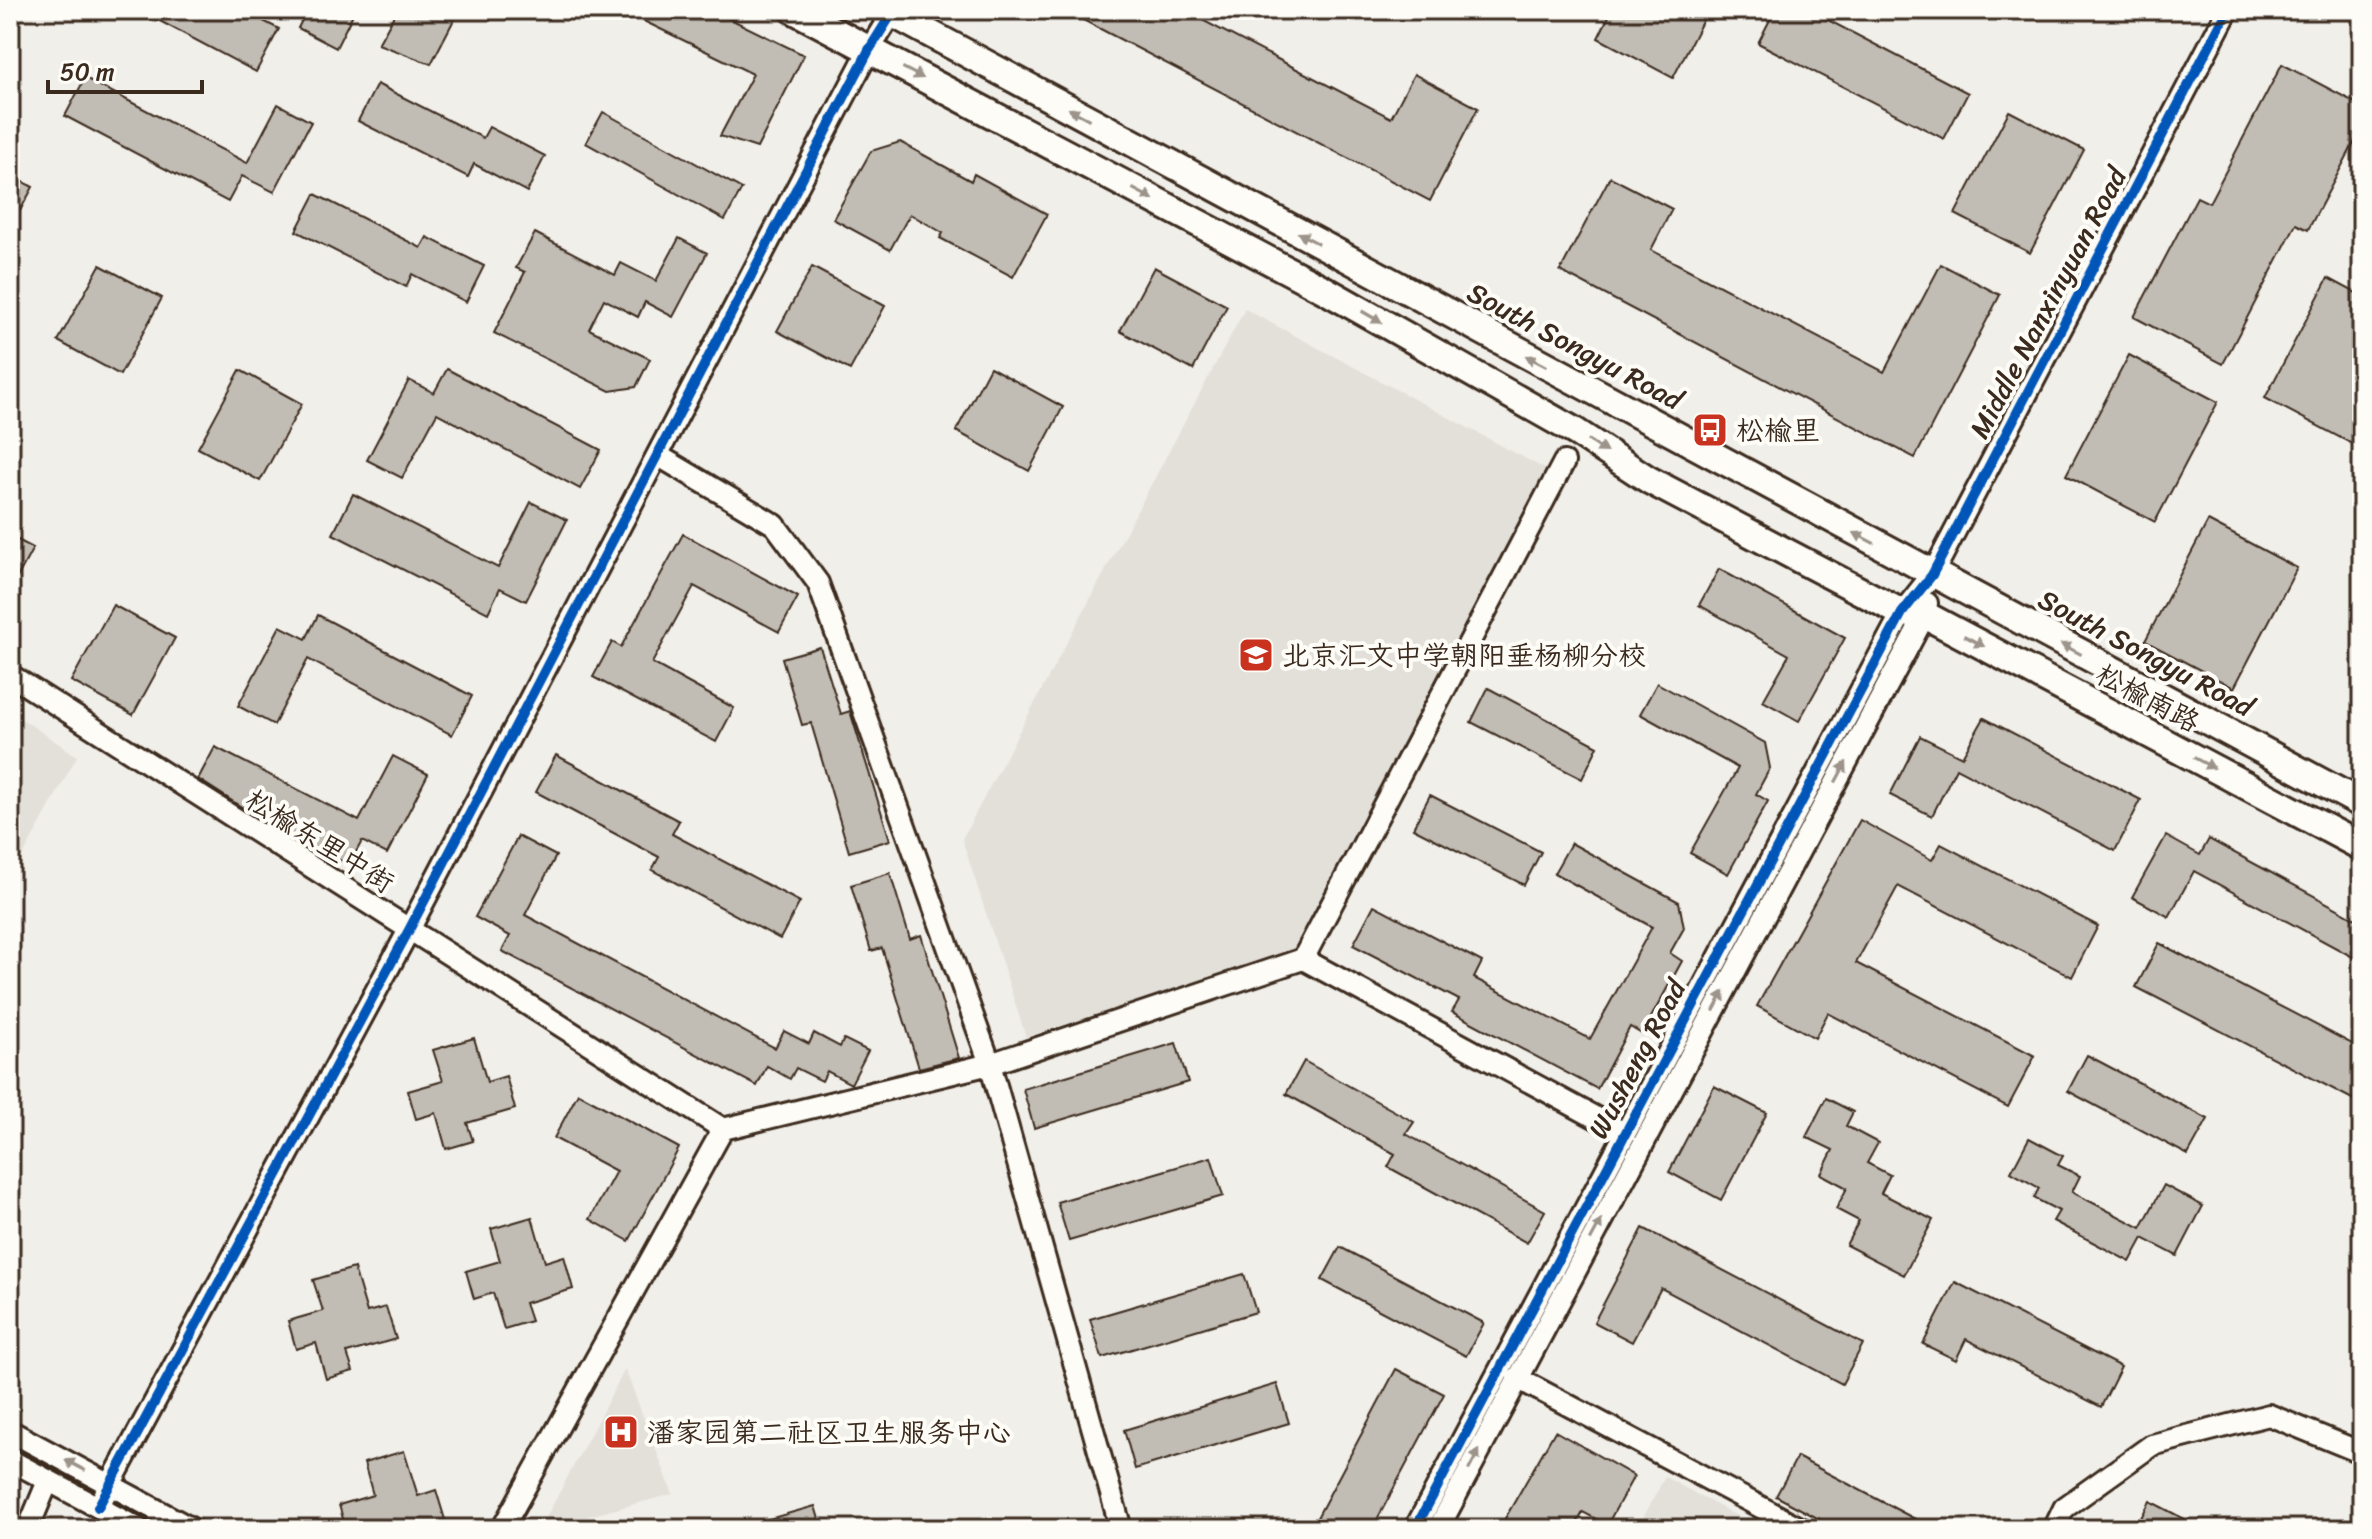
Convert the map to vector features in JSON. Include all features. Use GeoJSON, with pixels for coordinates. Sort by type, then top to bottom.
{"type":"FeatureCollection","features":[{"type":"Feature","properties":{"kind":"main road"},"geometry":{"type":"LineString","coordinates":[[794,10],[1325,290],[1576,432],[1649,480],[1914,614]]}},
{"type":"Feature","properties":{"kind":"main road","name":"South Songyu Road"},"geometry":{"type":"LineString","coordinates":[[891,11],[1932,575],[2362,804]]}},
{"type":"Feature","properties":{"kind":"main road","name":"松榆南路"},"geometry":{"type":"LineString","coordinates":[[1914,614],[2362,847]]}},
{"type":"Feature","properties":{"kind":"street","name":"Middle Nanxinyuan Road"},"geometry":{"type":"LineString","coordinates":[[1914,614],[2228,10]]}},
{"type":"Feature","properties":{"kind":"street"},"geometry":{"type":"LineString","coordinates":[[98,1507],[409,930],[891,11]]}},
{"type":"Feature","properties":{"kind":"street"},"geometry":{"type":"LineString","coordinates":[[659,456],[775,525],[818,583],[990,1064],[1121,1529]]}},
{"type":"Feature","properties":{"kind":"street"},"geometry":{"type":"LineString","coordinates":[[502,1529],[723,1129],[990,1064],[1303,959],[1564,462]]}},
{"type":"Feature","properties":{"kind":"street","name":"Wusheng Road"},"geometry":{"type":"LineString","coordinates":[[1415,1529],[1624,1133],[1914,614]]}},
{"type":"Feature","properties":{"kind":"street","name":"Wusheng Road"},"geometry":{"type":"LineString","coordinates":[[1438,1529],[1914,614]]}},
{"type":"Feature","properties":{"kind":"street","name":"松榆东里中街"},"geometry":{"type":"LineString","coordinates":[[10,675],[723,1129]]}},
{"type":"Feature","properties":{"kind":"street"},"geometry":{"type":"LineString","coordinates":[[1303,959],[1624,1133]]}},
{"type":"Feature","properties":{"kind":"street"},"geometry":{"type":"LineString","coordinates":[[1517,1378],[1802,1529]]}},
{"type":"Feature","properties":{"kind":"street"},"geometry":{"type":"LineString","coordinates":[[2054,1529],[2064,1508],[2152,1445],[2269,1415],[2362,1453]]}},
{"type":"Feature","properties":{"kind":"street"},"geometry":{"type":"LineString","coordinates":[[10,1431],[192,1529]]}},
{"type":"Feature","properties":{"kind":"street"},"geometry":{"type":"LineString","coordinates":[[10,1460],[139,1529]]}},
{"type":"Feature","properties":{"kind":"street"},"geometry":{"type":"LineString","coordinates":[[28,1529],[48,1481]]}},
{"type":"Feature","properties":{"kind":"shaded area","name":"北京汇文中学朝阳垂杨柳分校"},"geometry":{"type":"Polygon","coordinates":[[[1245,309],[1549,471],[1293,952],[1026,1037],[962,839],[1245,309]]]}},
{"type":"Feature","properties":{"kind":"shaded area"},"geometry":{"type":"Polygon","coordinates":[[[10,711],[77,756],[10,880],[10,711]]]}},
{"type":"Feature","properties":{"kind":"shaded area","name":"潘家园第二社区卫生服务中心"},"geometry":{"type":"Polygon","coordinates":[[[625,1369],[673,1494],[540,1529],[625,1369]]]}},
{"type":"Feature","properties":{"kind":"shaded area"},"geometry":{"type":"Polygon","coordinates":[[[1665,1477],[1761,1529],[1637,1529],[1665,1477]]]}},
{"type":"Feature","properties":{"kind":"building"},"geometry":{"type":"Polygon","coordinates":[[[139,10],[242,10],[279,29],[256,72],[139,10]]]}},
{"type":"Feature","properties":{"kind":"building"},"geometry":{"type":"Polygon","coordinates":[[[307,10],[355,10],[336,48],[298,28],[307,10]]]}},
{"type":"Feature","properties":{"kind":"building"},"geometry":{"type":"Polygon","coordinates":[[[397,10],[459,10],[431,64],[378,44],[397,10]]]}},
{"type":"Feature","properties":{"kind":"building"},"geometry":{"type":"Polygon","coordinates":[[[621,10],[712,10],[804,55],[757,148],[720,136],[753,74],[621,10]]]}},
{"type":"Feature","properties":{"kind":"building"},"geometry":{"type":"Polygon","coordinates":[[[1064,10],[1183,10],[1391,118],[1414,74],[1478,108],[1430,201],[1064,10]]]}},
{"type":"Feature","properties":{"kind":"building"},"geometry":{"type":"Polygon","coordinates":[[[1612,10],[1708,10],[1673,78],[1598,38],[1612,10]]]}},
{"type":"Feature","properties":{"kind":"building"},"geometry":{"type":"Polygon","coordinates":[[[1775,10],[1809,10],[1968,93],[1944,139],[1758,43],[1775,10]]]}},
{"type":"Feature","properties":{"kind":"building"},"geometry":{"type":"Polygon","coordinates":[[[2282,64],[2362,106],[2362,128],[2308,230],[2296,224],[2223,364],[2134,317],[2197,197],[2209,203],[2282,64]]]}},
{"type":"Feature","properties":{"kind":"building"},"geometry":{"type":"Polygon","coordinates":[[[85,78],[247,163],[278,104],[311,122],[274,192],[242,176],[228,202],[65,116],[85,78]]]}},
{"type":"Feature","properties":{"kind":"building"},"geometry":{"type":"Polygon","coordinates":[[[377,84],[483,138],[489,127],[545,156],[527,192],[474,164],[468,177],[358,121],[377,84]]]}},
{"type":"Feature","properties":{"kind":"building"},"geometry":{"type":"Polygon","coordinates":[[[2009,111],[2084,150],[2030,253],[1955,214],[2009,111]]]}},
{"type":"Feature","properties":{"kind":"building"},"geometry":{"type":"Polygon","coordinates":[[[603,112],[742,189],[725,220],[586,143],[603,112]]]}},
{"type":"Feature","properties":{"kind":"building"},"geometry":{"type":"Polygon","coordinates":[[[900,142],[971,181],[974,174],[1047,214],[1013,277],[940,238],[943,233],[910,214],[890,250],[833,219],[871,151],[900,142]]]}},
{"type":"Feature","properties":{"kind":"building"},"geometry":{"type":"Polygon","coordinates":[[[10,175],[33,187],[10,229],[10,175]]]}},
{"type":"Feature","properties":{"kind":"building"},"geometry":{"type":"Polygon","coordinates":[[[1610,177],[1672,209],[1651,250],[1884,372],[1941,264],[2000,295],[1915,458],[1560,271],[1610,177]]]}},
{"type":"Feature","properties":{"kind":"building"},"geometry":{"type":"Polygon","coordinates":[[[315,194],[421,248],[427,237],[484,266],[466,302],[412,274],[406,287],[296,231],[315,194]]]}},
{"type":"Feature","properties":{"kind":"building"},"geometry":{"type":"Polygon","coordinates":[[[535,233],[615,275],[621,263],[656,281],[679,238],[707,253],[673,317],[645,302],[638,317],[604,299],[589,329],[650,359],[636,387],[610,391],[494,333],[525,272],[516,268],[535,233]]]}},
{"type":"Feature","properties":{"kind":"building"},"geometry":{"type":"Polygon","coordinates":[[[100,265],[162,298],[120,375],[58,341],[100,265]]]}},
{"type":"Feature","properties":{"kind":"building"},"geometry":{"type":"Polygon","coordinates":[[[812,267],[885,306],[850,370],[777,331],[812,267]]]}},
{"type":"Feature","properties":{"kind":"building"},"geometry":{"type":"Polygon","coordinates":[[[1154,267],[1227,306],[1193,370],[1120,331],[1154,267]]]}},
{"type":"Feature","properties":{"kind":"building"},"geometry":{"type":"Polygon","coordinates":[[[2328,278],[2362,296],[2362,429],[2354,445],[2265,398],[2328,278]]]}},
{"type":"Feature","properties":{"kind":"building"},"geometry":{"type":"Polygon","coordinates":[[[2129,355],[2218,402],[2155,522],[2066,475],[2129,355]]]}},
{"type":"Feature","properties":{"kind":"building"},"geometry":{"type":"Polygon","coordinates":[[[990,367],[1063,407],[1029,471],[956,431],[990,367]]]}},
{"type":"Feature","properties":{"kind":"building"},"geometry":{"type":"Polygon","coordinates":[[[447,369],[601,450],[580,489],[437,413],[402,478],[367,460],[409,380],[434,393],[447,369]]]}},
{"type":"Feature","properties":{"kind":"building"},"geometry":{"type":"Polygon","coordinates":[[[240,370],[302,404],[260,481],[198,448],[240,370]]]}},
{"type":"Feature","properties":{"kind":"building"},"geometry":{"type":"Polygon","coordinates":[[[353,494],[498,568],[531,502],[567,520],[526,601],[500,588],[488,613],[333,534],[353,494]]]}},
{"type":"Feature","properties":{"kind":"building"},"geometry":{"type":"Polygon","coordinates":[[[2208,521],[2297,568],[2234,688],[2145,641],[2208,521]]]}},
{"type":"Feature","properties":{"kind":"building"},"geometry":{"type":"Polygon","coordinates":[[[683,534],[798,597],[779,632],[694,586],[652,663],[734,708],[716,742],[593,677],[612,642],[621,647],[683,534]]]}},
{"type":"Feature","properties":{"kind":"building"},"geometry":{"type":"Polygon","coordinates":[[[10,536],[33,548],[10,591],[10,536]]]}},
{"type":"Feature","properties":{"kind":"building"},"geometry":{"type":"Polygon","coordinates":[[[1719,569],[1845,638],[1799,721],[1763,701],[1789,655],[1699,605],[1719,569]]]}},
{"type":"Feature","properties":{"kind":"building"},"geometry":{"type":"Polygon","coordinates":[[[113,605],[175,638],[133,715],[71,681],[113,605]]]}},
{"type":"Feature","properties":{"kind":"building"},"geometry":{"type":"Polygon","coordinates":[[[318,615],[472,696],[452,735],[308,659],[274,725],[238,706],[280,626],[306,639],[318,615]]]}},
{"type":"Feature","properties":{"kind":"building"},"geometry":{"type":"Polygon","coordinates":[[[820,647],[841,714],[850,711],[890,840],[849,852],[811,723],[802,725],[782,658],[820,647]]]}},
{"type":"Feature","properties":{"kind":"building"},"geometry":{"type":"Polygon","coordinates":[[[1657,683],[1765,743],[1770,768],[1756,794],[1768,801],[1728,874],[1690,853],[1738,768],[1640,714],[1657,683]]]}},
{"type":"Feature","properties":{"kind":"building"},"geometry":{"type":"Polygon","coordinates":[[[1488,688],[1598,746],[1582,779],[1471,722],[1488,688]]]}},
{"type":"Feature","properties":{"kind":"building"},"geometry":{"type":"Polygon","coordinates":[[[1984,718],[2141,800],[2115,851],[1956,768],[1932,816],[1890,795],[1920,736],[1962,757],[1984,718]]]}},
{"type":"Feature","properties":{"kind":"building"},"geometry":{"type":"Polygon","coordinates":[[[215,747],[359,821],[393,756],[428,774],[387,854],[362,841],[349,865],[268,824],[198,779],[215,747]]]}},
{"type":"Feature","properties":{"kind":"building"},"geometry":{"type":"Polygon","coordinates":[[[556,755],[679,821],[672,834],[800,902],[780,939],[652,870],[659,857],[536,792],[556,755]]]}},
{"type":"Feature","properties":{"kind":"building"},"geometry":{"type":"Polygon","coordinates":[[[1430,795],[1541,852],[1524,885],[1413,828],[1430,795]]]}},
{"type":"Feature","properties":{"kind":"building"},"geometry":{"type":"Polygon","coordinates":[[[1860,820],[1932,860],[1941,844],[2098,926],[2072,977],[1898,886],[1856,963],[2035,1056],[2008,1107],[1828,1013],[1815,1038],[1757,1006],[1860,820]]]}},
{"type":"Feature","properties":{"kind":"building"},"geometry":{"type":"Polygon","coordinates":[[[518,836],[556,856],[525,915],[775,1048],[784,1031],[809,1044],[814,1033],[840,1047],[844,1039],[868,1051],[851,1084],[827,1071],[822,1081],[796,1068],[790,1079],[767,1066],[757,1086],[502,951],[510,936],[475,917],[518,836]]]}},
{"type":"Feature","properties":{"kind":"building"},"geometry":{"type":"Polygon","coordinates":[[[2166,836],[2200,855],[2209,839],[2362,922],[2362,962],[2194,871],[2169,917],[2132,897],[2166,836]]]}},
{"type":"Feature","properties":{"kind":"building"},"geometry":{"type":"Polygon","coordinates":[[[1571,843],[1679,902],[1684,928],[1670,953],[1682,961],[1642,1034],[1630,1027],[1597,1089],[1452,1012],[1459,1000],[1353,945],[1374,905],[1482,962],[1474,978],[1590,1039],[1652,927],[1554,873],[1571,843]]]}},
{"type":"Feature","properties":{"kind":"building"},"geometry":{"type":"Polygon","coordinates":[[[890,873],[910,939],[921,935],[959,1058],[919,1068],[882,948],[871,951],[851,885],[890,873]]]}},
{"type":"Feature","properties":{"kind":"building"},"geometry":{"type":"Polygon","coordinates":[[[2159,943],[2362,1049],[2362,1104],[2136,987],[2159,943]]]}},
{"type":"Feature","properties":{"kind":"building"},"geometry":{"type":"Polygon","coordinates":[[[474,1038],[487,1082],[506,1076],[515,1109],[467,1123],[473,1141],[446,1149],[436,1113],[416,1119],[408,1091],[443,1081],[433,1050],[474,1038]]]}},
{"type":"Feature","properties":{"kind":"building"},"geometry":{"type":"Polygon","coordinates":[[[1176,1043],[1188,1082],[1034,1128],[1023,1089],[1176,1043]]]}},
{"type":"Feature","properties":{"kind":"building"},"geometry":{"type":"Polygon","coordinates":[[[2087,1055],[2208,1119],[2188,1155],[2068,1091],[2087,1055]]]}},
{"type":"Feature","properties":{"kind":"building"},"geometry":{"type":"Polygon","coordinates":[[[1304,1061],[1414,1122],[1406,1134],[1545,1211],[1527,1243],[1388,1167],[1395,1154],[1286,1094],[1304,1061]]]}},
{"type":"Feature","properties":{"kind":"building"},"geometry":{"type":"Polygon","coordinates":[[[1714,1086],[1767,1113],[1721,1200],[1669,1172],[1714,1086]]]}},
{"type":"Feature","properties":{"kind":"building"},"geometry":{"type":"Polygon","coordinates":[[[578,1093],[679,1148],[629,1241],[590,1219],[616,1171],[554,1138],[578,1093]]]}},
{"type":"Feature","properties":{"kind":"building"},"geometry":{"type":"Polygon","coordinates":[[[1826,1098],[1853,1112],[1846,1126],[1878,1143],[1867,1163],[1890,1175],[1881,1193],[1933,1220],[1904,1275],[1846,1245],[1859,1221],[1836,1209],[1847,1188],[1821,1174],[1833,1150],[1806,1137],[1826,1098]]]}},
{"type":"Feature","properties":{"kind":"building"},"geometry":{"type":"Polygon","coordinates":[[[2029,1138],[2063,1156],[2058,1165],[2080,1176],[2072,1192],[2141,1228],[2164,1185],[2203,1206],[2177,1256],[2143,1238],[2130,1262],[2053,1221],[2059,1211],[2034,1198],[2039,1188],[2011,1172],[2029,1138]]]}},
{"type":"Feature","properties":{"kind":"building"},"geometry":{"type":"Polygon","coordinates":[[[1211,1157],[1223,1196],[1069,1241],[1057,1202],[1211,1157]]]}},
{"type":"Feature","properties":{"kind":"building"},"geometry":{"type":"Polygon","coordinates":[[[532,1217],[545,1262],[564,1256],[573,1289],[525,1303],[531,1321],[504,1329],[493,1293],[474,1299],[466,1271],[500,1261],[491,1229],[532,1217]]]}},
{"type":"Feature","properties":{"kind":"building"},"geometry":{"type":"Polygon","coordinates":[[[1643,1228],[1863,1344],[1842,1384],[1661,1288],[1632,1342],[1594,1322],[1643,1228]]]}},
{"type":"Feature","properties":{"kind":"building"},"geometry":{"type":"Polygon","coordinates":[[[1340,1247],[1484,1323],[1466,1356],[1322,1280],[1340,1247]]]}},
{"type":"Feature","properties":{"kind":"building"},"geometry":{"type":"Polygon","coordinates":[[[354,1268],[367,1312],[386,1307],[396,1339],[347,1353],[353,1371],[326,1379],[316,1343],[296,1349],[288,1321],[323,1311],[313,1280],[354,1268]]]}},
{"type":"Feature","properties":{"kind":"building"},"geometry":{"type":"Polygon","coordinates":[[[1244,1274],[1256,1312],[1102,1358],[1090,1319],[1244,1274]]]}},
{"type":"Feature","properties":{"kind":"building"},"geometry":{"type":"Polygon","coordinates":[[[1955,1282],[2121,1367],[2101,1407],[1966,1339],[1956,1360],[1923,1344],[1955,1282]]]}},
{"type":"Feature","properties":{"kind":"building"},"geometry":{"type":"Polygon","coordinates":[[[1396,1369],[1444,1394],[1372,1529],[1311,1529],[1396,1369]]]}},
{"type":"Feature","properties":{"kind":"building"},"geometry":{"type":"Polygon","coordinates":[[[1277,1384],[1289,1423],[1135,1469],[1124,1430],[1277,1384]]]}},
{"type":"Feature","properties":{"kind":"building"},"geometry":{"type":"Polygon","coordinates":[[[1555,1431],[1634,1476],[1607,1525],[1583,1512],[1574,1529],[1499,1529],[1555,1431]]]}},
{"type":"Feature","properties":{"kind":"building"},"geometry":{"type":"Polygon","coordinates":[[[404,1451],[418,1496],[436,1490],[446,1523],[425,1529],[346,1529],[339,1505],[373,1495],[364,1463],[404,1451]]]}},
{"type":"Feature","properties":{"kind":"building"},"geometry":{"type":"Polygon","coordinates":[[[1797,1457],[1934,1529],[1838,1529],[1776,1496],[1797,1457]]]}},
{"type":"Feature","properties":{"kind":"building"},"geometry":{"type":"Polygon","coordinates":[[[2150,1501],[2203,1529],[2135,1529],[2150,1501]]]}},
{"type":"Feature","properties":{"kind":"building"},"geometry":{"type":"Polygon","coordinates":[[[815,1506],[822,1529],[751,1529],[751,1524],[815,1506]]]}},
{"type":"Feature","properties":{"kind":"cycle path"},"geometry":{"type":"LineString","coordinates":[[98,1507],[409,930],[869,50],[894,10]]}},
{"type":"Feature","properties":{"kind":"cycle path"},"geometry":{"type":"LineString","coordinates":[[1415,1529],[1902,613],[1932,575],[2228,10]]}},
{"type":"Feature","properties":{"kind":"place","name":"松榆里"},"geometry":{"type":"Point","coordinates":[1710,430]}},
{"type":"Feature","properties":{"kind":"place","name":"北京汇文中学朝阳垂杨柳分校"},"geometry":{"type":"Point","coordinates":[1256,655]}},
{"type":"Feature","properties":{"kind":"place","name":"潘家园第二社区卫生服务中心"},"geometry":{"type":"Point","coordinates":[621,1432]}}]}
